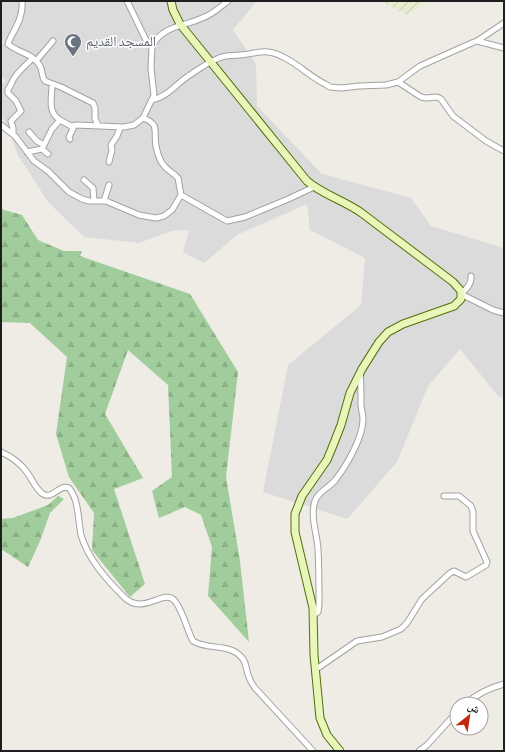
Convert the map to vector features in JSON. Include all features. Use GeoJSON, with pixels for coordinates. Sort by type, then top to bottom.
{"type":"FeatureCollection","features":[{"type":"Feature","properties":{"kind":"street"},"geometry":{"type":"LineString","coordinates":[[22,1],[22,11],[17,26],[8,44],[34,59],[41,66],[43,79],[47,83],[61,87],[92,103],[95,106],[95,118],[98,126]]}},
{"type":"Feature","properties":{"kind":"street"},"geometry":{"type":"LineString","coordinates":[[127,1],[146,40],[152,46]]}},
{"type":"Feature","properties":{"kind":"street"},"geometry":{"type":"LineString","coordinates":[[171,1],[173,10],[180,24],[304,178],[314,186],[356,208],[453,282],[460,289],[461,294],[493,310],[504,313]]}},
{"type":"Feature","properties":{"kind":"street"},"geometry":{"type":"LineString","coordinates":[[52,84],[51,110],[55,116],[71,126],[120,128],[134,125],[143,118],[154,95],[151,68],[152,46],[161,36],[180,24],[206,17],[228,1]]}},
{"type":"Feature","properties":{"kind":"street"},"geometry":{"type":"LineString","coordinates":[[152,100],[162,97],[179,82],[210,62],[221,57],[262,51],[287,59],[330,87],[340,88],[398,82],[420,66],[477,42],[504,23]]}},
{"type":"Feature","properties":{"kind":"street"},"geometry":{"type":"LineString","coordinates":[[13,134],[11,121],[21,111],[16,101],[8,93],[8,89],[23,68],[52,41]]}},
{"type":"Feature","properties":{"kind":"street"},"geometry":{"type":"LineString","coordinates":[[477,42],[504,48]]}},
{"type":"Feature","properties":{"kind":"street"},"geometry":{"type":"LineString","coordinates":[[398,82],[421,97],[437,97],[441,99],[453,116],[486,141],[504,151]]}},
{"type":"Feature","properties":{"kind":"street"},"geometry":{"type":"LineString","coordinates":[[1,125],[13,134],[34,162],[48,171],[73,195],[82,199],[104,201],[138,215],[156,218],[164,216],[172,210],[181,195],[178,178],[165,168],[159,158],[156,146],[155,126],[143,118]]}},
{"type":"Feature","properties":{"kind":"street"},"geometry":{"type":"LineString","coordinates":[[27,152],[43,147],[52,129],[60,120]]}},
{"type":"Feature","properties":{"kind":"street"},"geometry":{"type":"LineString","coordinates":[[70,139],[69,137],[73,129],[71,126]]}},
{"type":"Feature","properties":{"kind":"street"},"geometry":{"type":"LineString","coordinates":[[109,162],[112,150],[111,145],[120,128]]}},
{"type":"Feature","properties":{"kind":"street"},"geometry":{"type":"LineString","coordinates":[[29,132],[48,154]]}},
{"type":"Feature","properties":{"kind":"street"},"geometry":{"type":"LineString","coordinates":[[84,180],[92,188],[94,201]]}},
{"type":"Feature","properties":{"kind":"street"},"geometry":{"type":"LineString","coordinates":[[104,201],[109,185]]}},
{"type":"Feature","properties":{"kind":"street"},"geometry":{"type":"LineString","coordinates":[[181,195],[224,220],[230,221],[245,217],[286,200],[314,186]]}},
{"type":"Feature","properties":{"kind":"street"},"geometry":{"type":"LineString","coordinates":[[340,751],[326,735],[322,726],[317,701],[314,615],[295,532],[295,514],[302,496],[326,460],[332,448],[341,425],[350,393],[379,342],[388,332],[403,324],[454,306],[459,302],[461,294],[472,280],[472,276]]}},
{"type":"Feature","properties":{"kind":"street"},"geometry":{"type":"LineString","coordinates":[[314,615],[318,612],[319,604],[319,560],[313,509],[318,495],[332,484],[341,472],[359,438],[363,418],[360,373]]}},
{"type":"Feature","properties":{"kind":"street"},"geometry":{"type":"LineString","coordinates":[[1,452],[22,466],[38,490],[44,495],[49,495],[62,487],[69,488],[74,496],[82,536],[90,556],[123,596],[133,603],[140,604],[165,597],[173,599],[193,641],[205,645],[228,648],[242,658],[246,665],[249,678],[256,688],[313,751]]}},
{"type":"Feature","properties":{"kind":"street"},"geometry":{"type":"LineString","coordinates":[[315,670],[357,641],[382,637],[401,628],[407,623],[422,599],[450,573],[454,572],[466,577],[486,566],[487,562],[473,531],[474,514],[470,505],[459,496],[444,496]]}},
{"type":"Feature","properties":{"kind":"street"},"geometry":{"type":"LineString","coordinates":[[477,696],[491,688],[504,684]]}},
{"type":"Feature","properties":{"kind":"street"},"geometry":{"type":"LineString","coordinates":[[418,751],[449,720]]}},
{"type":"Feature","properties":{"kind":"shaded area"},"geometry":{"type":"Polygon","coordinates":[[[1,1],[257,1],[233,30],[256,64],[257,106],[322,174],[411,198],[431,226],[504,248],[504,398],[498,396],[460,349],[428,386],[397,462],[347,519],[263,492],[288,365],[361,305],[365,258],[310,230],[307,204],[237,235],[204,263],[183,252],[189,230],[171,231],[139,243],[84,237],[48,202],[18,155],[1,115],[1,84],[6,81],[1,76],[1,46],[5,42],[1,40],[1,1]]]}},
{"type":"Feature","properties":{"kind":"green space"},"geometry":{"type":"Polygon","coordinates":[[[380,1],[428,1],[407,15],[380,1]]]}},
{"type":"Feature","properties":{"kind":"green space"},"geometry":{"type":"Polygon","coordinates":[[[1,209],[22,215],[38,240],[64,251],[82,251],[80,256],[190,294],[238,372],[226,477],[240,561],[249,642],[208,596],[212,547],[201,515],[185,507],[159,518],[152,491],[172,477],[168,385],[128,350],[105,414],[143,478],[114,489],[145,584],[130,597],[92,550],[94,513],[69,477],[56,434],[67,357],[30,323],[1,322],[1,209]]]}},
{"type":"Feature","properties":{"kind":"green space"},"geometry":{"type":"Polygon","coordinates":[[[58,496],[64,499],[50,513],[40,541],[28,567],[1,549],[1,519],[13,518],[48,505],[58,496]]]}},
{"type":"Feature","properties":{"kind":"place","name":"المسجد القديم"},"geometry":{"type":"Point","coordinates":[73,57]}}]}
